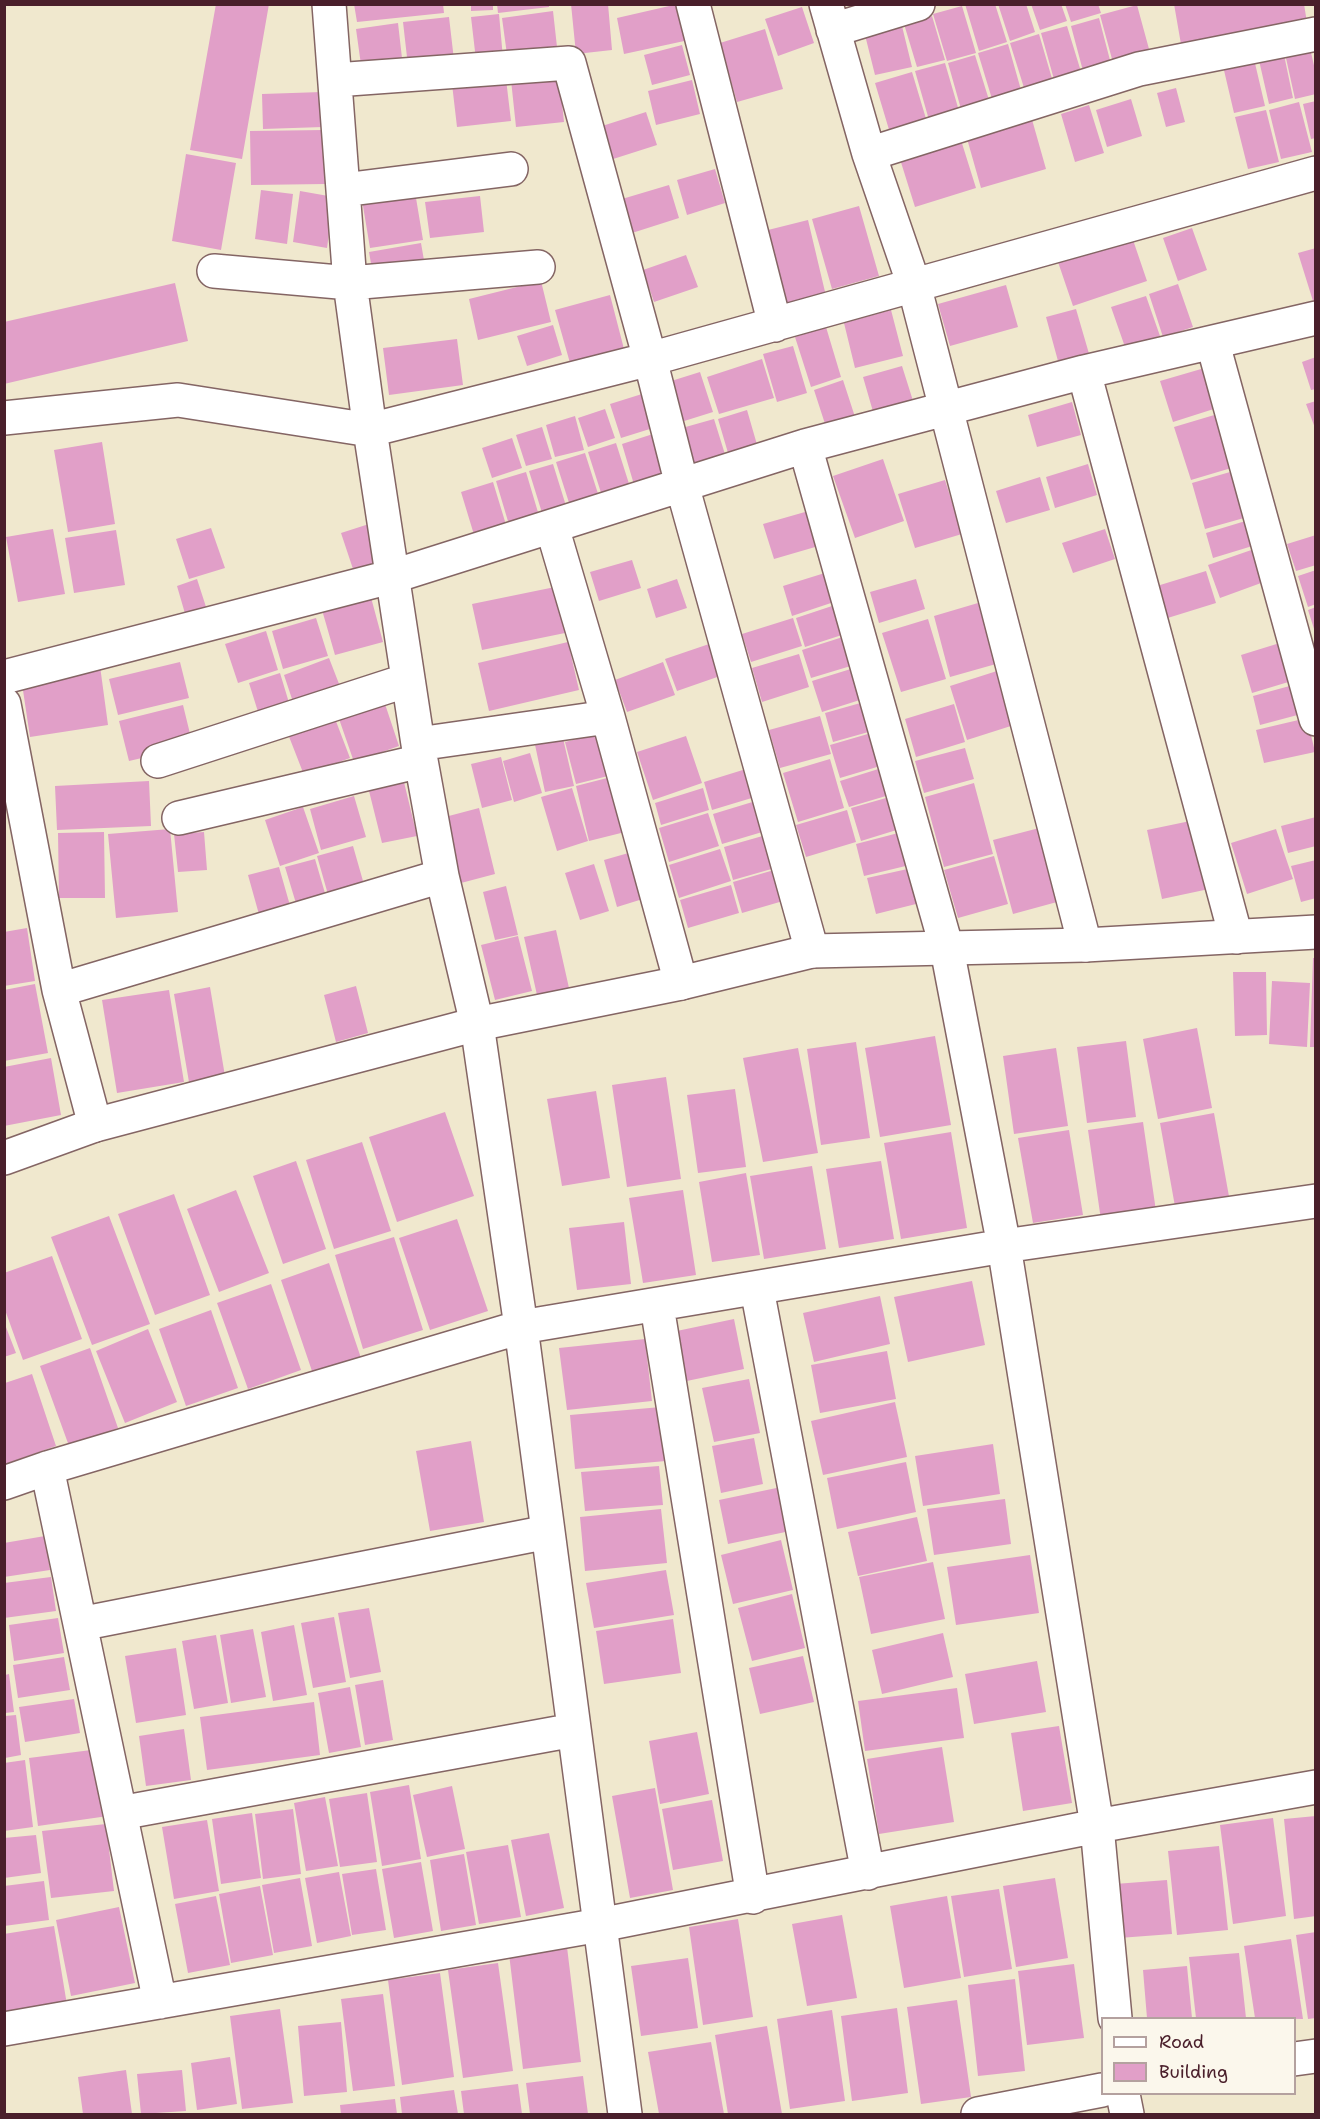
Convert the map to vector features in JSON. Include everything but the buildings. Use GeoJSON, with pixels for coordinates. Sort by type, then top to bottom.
{"type":"FeatureCollection","features":[{"type":"Feature","properties":{"kind":"street"},"geometry":{"type":"LineString","coordinates":[[329,4],[350,283],[369,430],[394,576],[419,753],[442,876],[477,1024],[521,1327],[625,2115]]}},
{"type":"Feature","properties":{"kind":"street"},"geometry":{"type":"LineString","coordinates":[[693,4],[775,325]]}},
{"type":"Feature","properties":{"kind":"street"},"geometry":{"type":"LineString","coordinates":[[918,4],[829,17],[869,154],[914,285],[1085,945]]}},
{"type":"Feature","properties":{"kind":"street"},"geometry":{"type":"LineString","coordinates":[[869,154],[1139,69],[1316,34]]}},
{"type":"Feature","properties":{"kind":"street"},"geometry":{"type":"LineString","coordinates":[[335,80],[568,63],[650,359],[682,485],[812,951]]}},
{"type":"Feature","properties":{"kind":"street"},"geometry":{"type":"LineString","coordinates":[[343,190],[511,169]]}},
{"type":"Feature","properties":{"kind":"street"},"geometry":{"type":"LineString","coordinates":[[4,418],[178,400],[369,430],[650,359],[1316,173]]}},
{"type":"Feature","properties":{"kind":"street"},"geometry":{"type":"LineString","coordinates":[[214,272],[350,283],[538,267]]}},
{"type":"Feature","properties":{"kind":"street"},"geometry":{"type":"LineString","coordinates":[[4,677],[394,576],[805,446],[1084,372],[1213,344],[1316,318]]}},
{"type":"Feature","properties":{"kind":"street"},"geometry":{"type":"LineString","coordinates":[[1213,344],[1316,719]]}},
{"type":"Feature","properties":{"kind":"street"},"geometry":{"type":"LineString","coordinates":[[1084,372],[1236,937]]}},
{"type":"Feature","properties":{"kind":"street"},"geometry":{"type":"LineString","coordinates":[[805,446],[947,949],[1004,1246],[1097,1826],[1115,2017]]}},
{"type":"Feature","properties":{"kind":"street"},"geometry":{"type":"LineString","coordinates":[[552,527],[608,717],[681,982]]}},
{"type":"Feature","properties":{"kind":"street"},"geometry":{"type":"LineString","coordinates":[[158,761],[408,680]]}},
{"type":"Feature","properties":{"kind":"street"},"geometry":{"type":"LineString","coordinates":[[4,704],[60,990],[95,1125]]}},
{"type":"Feature","properties":{"kind":"street"},"geometry":{"type":"LineString","coordinates":[[179,818],[419,753],[608,717]]}},
{"type":"Feature","properties":{"kind":"street"},"geometry":{"type":"LineString","coordinates":[[60,990],[442,876]]}},
{"type":"Feature","properties":{"kind":"street"},"geometry":{"type":"LineString","coordinates":[[4,1158],[95,1125],[477,1024],[681,982],[812,951],[1085,945],[1316,932]]}},
{"type":"Feature","properties":{"kind":"street"},"geometry":{"type":"LineString","coordinates":[[4,1483],[47,1468],[521,1327],[1004,1246],[1316,1201]]}},
{"type":"Feature","properties":{"kind":"street"},"geometry":{"type":"LineString","coordinates":[[757,1289],[868,1873]]}},
{"type":"Feature","properties":{"kind":"street"},"geometry":{"type":"LineString","coordinates":[[657,1306],[753,1897]]}},
{"type":"Feature","properties":{"kind":"street"},"geometry":{"type":"LineString","coordinates":[[47,1468],[160,2002]]}},
{"type":"Feature","properties":{"kind":"street"},"geometry":{"type":"LineString","coordinates":[[80,1624],[548,1532]]}},
{"type":"Feature","properties":{"kind":"street"},"geometry":{"type":"LineString","coordinates":[[120,1813],[574,1730]]}},
{"type":"Feature","properties":{"kind":"street"},"geometry":{"type":"LineString","coordinates":[[4,2029],[753,1897],[1097,1826],[1316,1787]]}},
{"type":"Feature","properties":{"kind":"street"},"geometry":{"type":"LineString","coordinates":[[1296,2059],[1316,2056]]}},
{"type":"Feature","properties":{"kind":"street"},"geometry":{"type":"LineString","coordinates":[[978,2115],[1101,2090]]}},
{"type":"Feature","properties":{"kind":"street"},"geometry":{"type":"LineString","coordinates":[[1123,2095],[1127,2115]]}}]}
